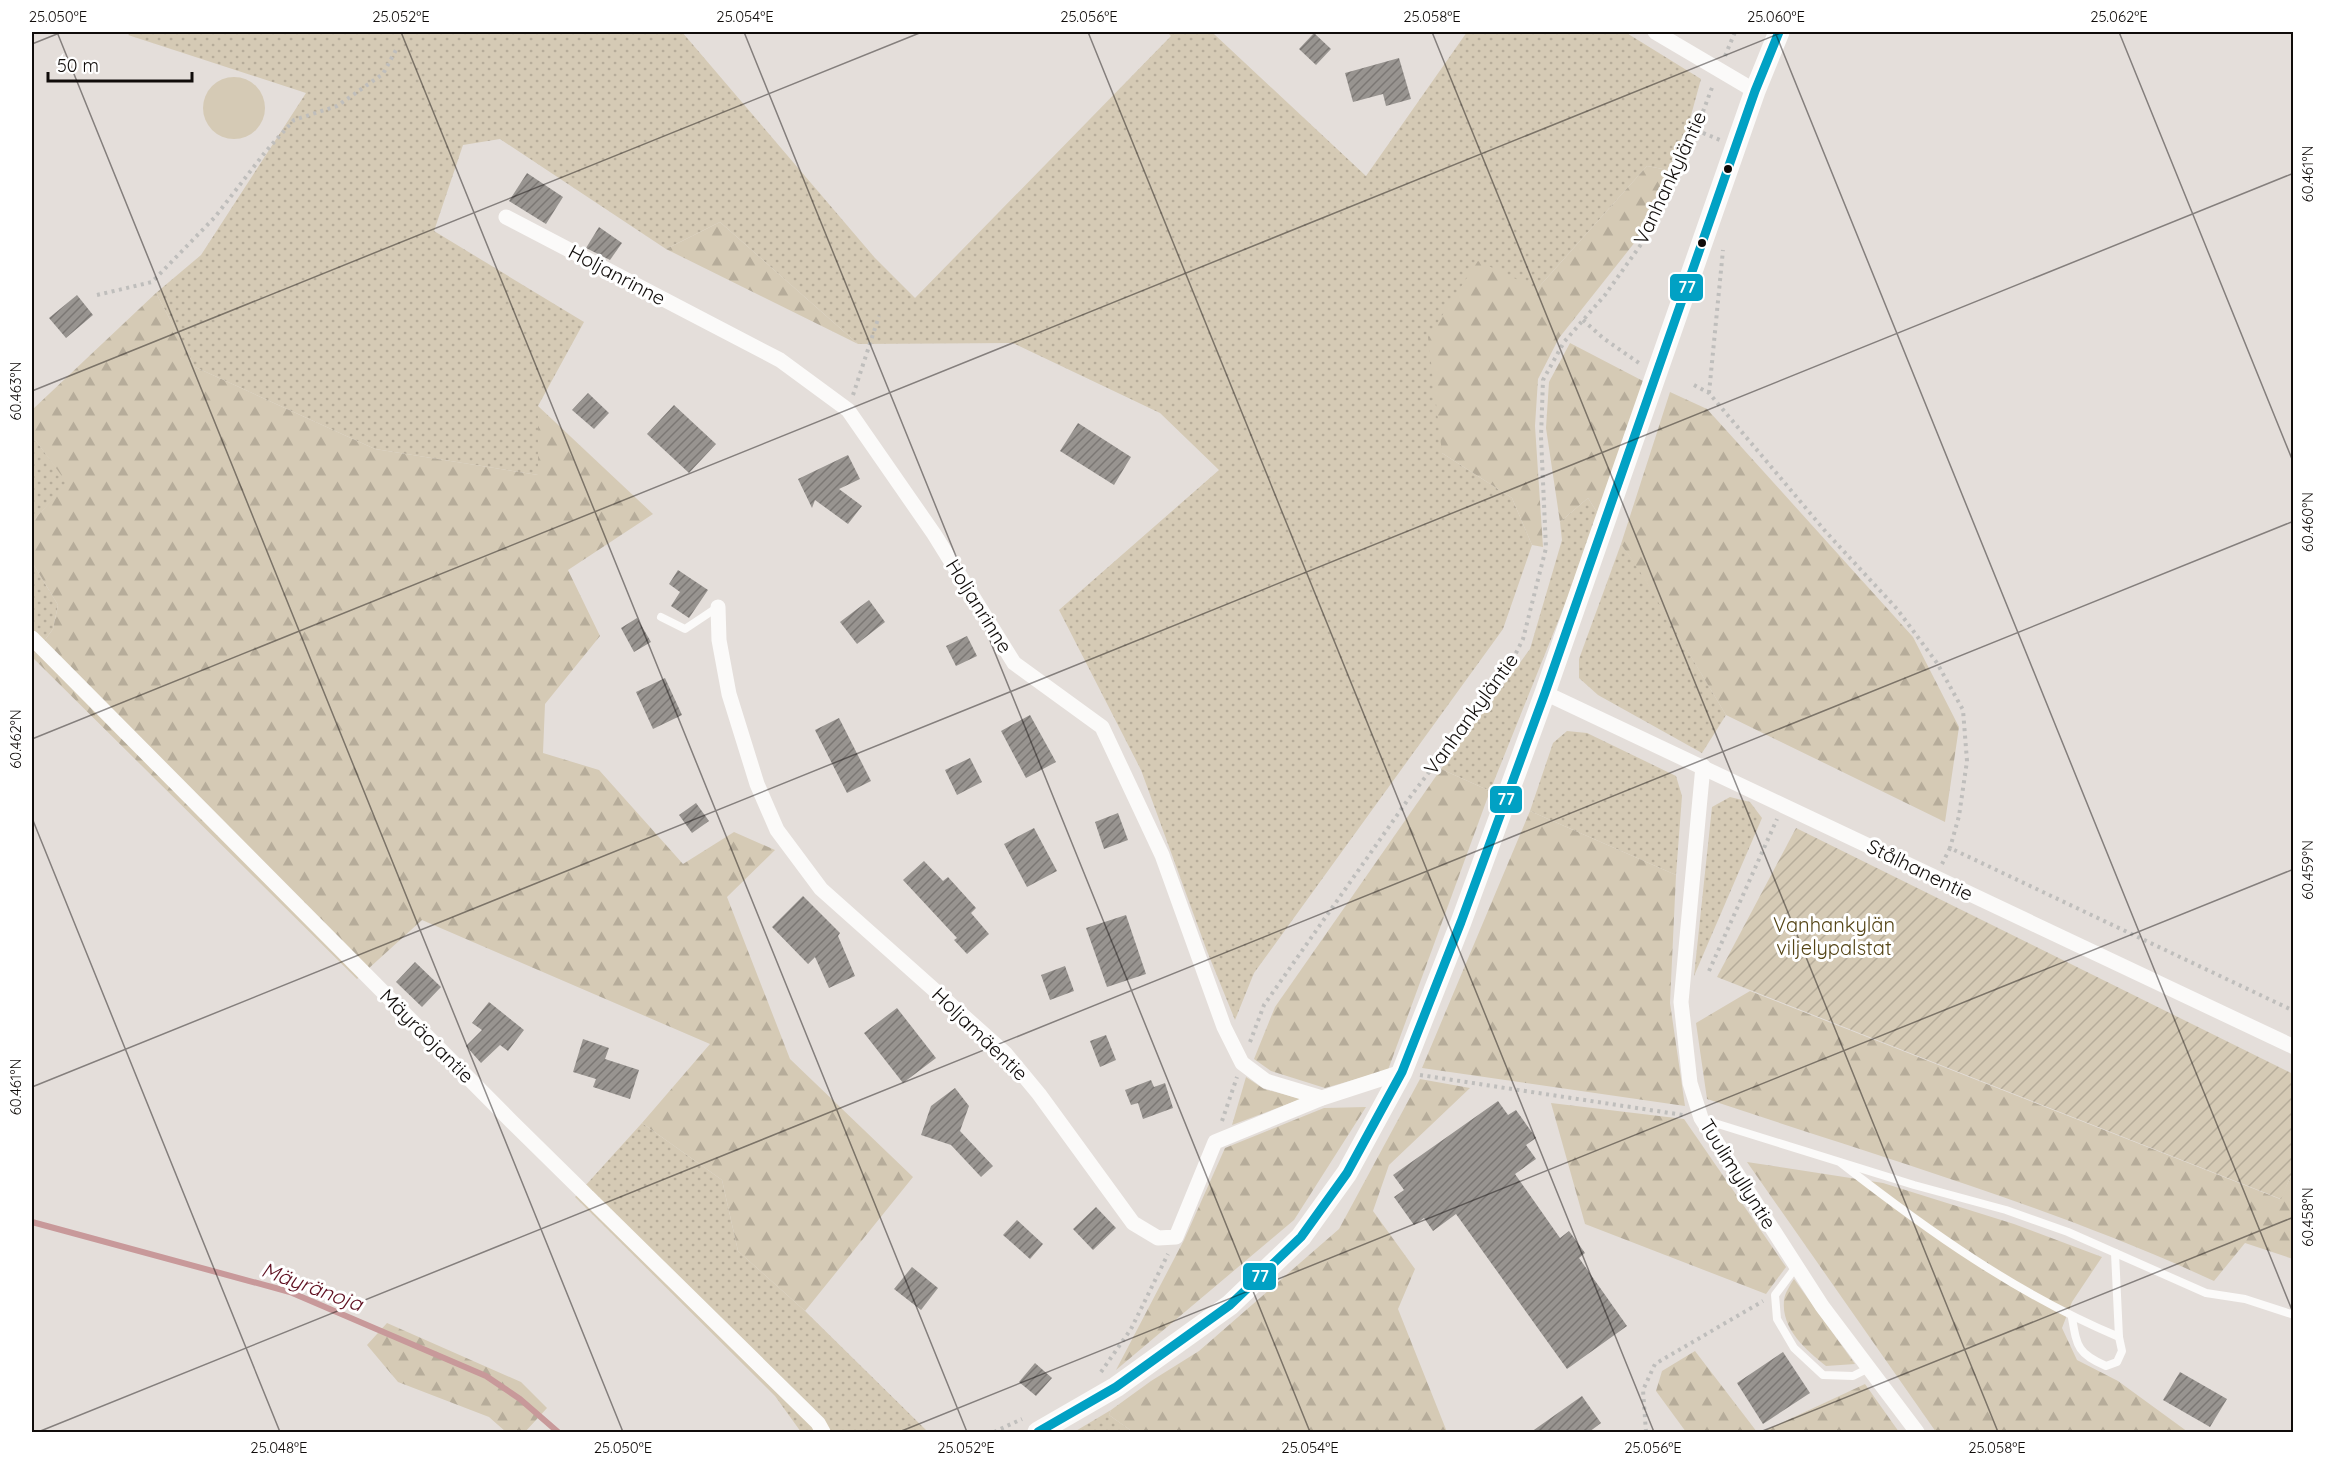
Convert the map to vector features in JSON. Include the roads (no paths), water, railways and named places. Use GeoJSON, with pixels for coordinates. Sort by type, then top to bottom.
{"type":"FeatureCollection","features":[{"type":"Feature","properties":{"kind":"street"},"geometry":{"type":"LineString","coordinates":[[1655,32],[1755,91]]}},
{"type":"Feature","properties":{"kind":"street"},"geometry":{"type":"LineString","coordinates":[[1033,1424],[1116,1387],[1230,1305],[1301,1237],[1347,1173],[1402,1072],[1461,922],[1545,693],[1755,91],[1779,32]]}},
{"type":"Feature","properties":{"kind":"street","name":"Holjanrinne"},"geometry":{"type":"LineString","coordinates":[[506,217],[780,360],[848,410],[934,534],[1014,663],[1102,727],[1162,855],[1224,1027],[1242,1063],[1266,1081],[1322,1098]]}},
{"type":"Feature","properties":{"kind":"street","name":"Holjamäentie"},"geometry":{"type":"LineString","coordinates":[[718,607],[719,640],[729,694],[756,784],[777,830],[821,889],[1005,1053],[1040,1094],[1133,1223],[1158,1238],[1176,1237],[1215,1142],[1322,1098]]}},
{"type":"Feature","properties":{"kind":"street","name":"Mäyräojantie"},"geometry":{"type":"LineString","coordinates":[[32,638],[511,1121],[818,1423],[823,1432]]}},
{"type":"Feature","properties":{"kind":"street","name":"Stålhanentie"},"geometry":{"type":"LineString","coordinates":[[1545,693],[1704,766],[2294,1047]]}},
{"type":"Feature","properties":{"kind":"street","name":"Tuulimyllyntie"},"geometry":{"type":"LineString","coordinates":[[1704,766],[1681,1002],[1690,1083],[1701,1118],[1822,1306],[1917,1432]]}},
{"type":"Feature","properties":{"kind":"street"},"geometry":{"type":"LineString","coordinates":[[1322,1098],[1402,1072]]}},
{"type":"Feature","properties":{"kind":"lane"},"geometry":{"type":"LineString","coordinates":[[661,617],[685,630],[718,607]]}},
{"type":"Feature","properties":{"kind":"lane"},"geometry":{"type":"LineString","coordinates":[[1701,1118],[1914,1185],[2006,1210],[2068,1232],[2206,1293],[2244,1299],[2294,1315]]}},
{"type":"Feature","properties":{"kind":"lane"},"geometry":{"type":"LineString","coordinates":[[1836,1159],[1902,1211],[1964,1252],[2072,1318],[2119,1337]]}},
{"type":"Feature","properties":{"kind":"lane"},"geometry":{"type":"LineString","coordinates":[[2072,1318],[2076,1341],[2087,1358],[2106,1366],[2117,1362],[2122,1351],[2119,1337],[2115,1253]]}},
{"type":"Feature","properties":{"kind":"lane"},"geometry":{"type":"LineString","coordinates":[[1796,1267],[1774,1295],[1777,1319],[1794,1348],[1823,1375],[1852,1376],[1869,1368]]}},
{"type":"Feature","properties":{"kind":"waterway","name":"Mäyränoja"},"geometry":{"type":"LineString","coordinates":[[32,1222],[290,1292],[486,1376],[520,1399],[558,1432]]}},
{"type":"Feature","properties":{"kind":"park label","name":"Vanhankylän viljelypalstat"},"geometry":{"type":"Point","coordinates":[1834,936]}}]}
